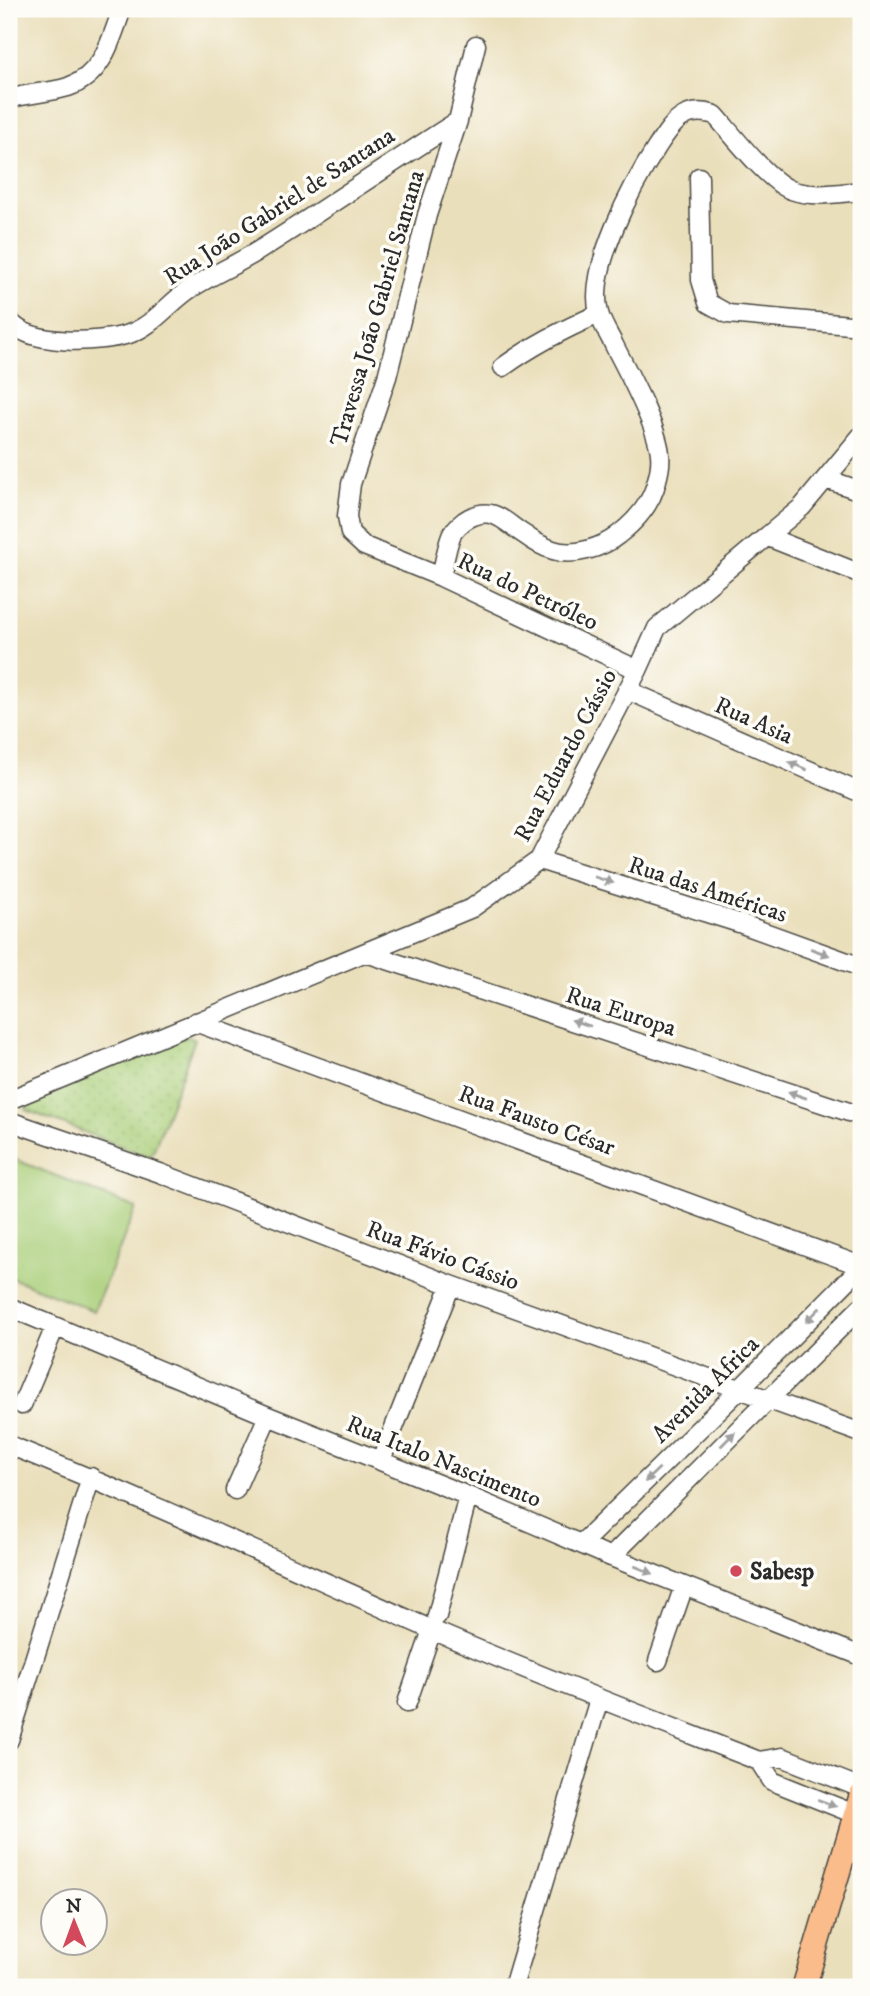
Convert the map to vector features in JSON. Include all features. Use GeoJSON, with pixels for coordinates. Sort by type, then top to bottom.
{"type":"FeatureCollection","features":[{"type":"Feature","properties":{"kind":"main road"},"geometry":{"type":"LineString","coordinates":[[804,1987],[859,1806]]}},
{"type":"Feature","properties":{"kind":"street"},"geometry":{"type":"LineString","coordinates":[[9,99],[70,86],[92,75],[106,54],[122,9]]}},
{"type":"Feature","properties":{"kind":"street","name":"Travessa João Gabriel Santana"},"geometry":{"type":"LineString","coordinates":[[396,559],[364,546],[350,533],[347,516],[351,484],[387,377],[427,215],[458,121],[476,45]]}},
{"type":"Feature","properties":{"kind":"street"},"geometry":{"type":"LineString","coordinates":[[441,577],[452,534],[465,520],[478,513],[493,514],[505,519],[523,535],[555,551],[574,552],[606,545],[627,528],[648,504],[657,481],[660,454],[650,421],[599,314],[596,288],[600,265],[614,231],[645,166],[671,125],[688,114],[702,111],[715,115],[776,181],[789,190],[823,195],[861,191]]}},
{"type":"Feature","properties":{"kind":"street","name":"Rua João Gabriel de Santana"},"geometry":{"type":"LineString","coordinates":[[9,320],[14,327],[55,341],[99,341],[132,333],[160,315],[182,293],[256,253],[458,121]]}},
{"type":"Feature","properties":{"kind":"street"},"geometry":{"type":"LineString","coordinates":[[699,177],[702,280],[708,303],[728,314],[861,326]]}},
{"type":"Feature","properties":{"kind":"street"},"geometry":{"type":"LineString","coordinates":[[503,367],[531,347],[599,314]]}},
{"type":"Feature","properties":{"kind":"street","name":"Rua Eduardo Cássio"},"geometry":{"type":"LineString","coordinates":[[9,1100],[472,908],[539,859],[638,670],[657,628],[802,507],[861,436]]}},
{"type":"Feature","properties":{"kind":"street"},"geometry":{"type":"LineString","coordinates":[[826,479],[861,491]]}},
{"type":"Feature","properties":{"kind":"street"},"geometry":{"type":"LineString","coordinates":[[768,537],[861,574]]}},
{"type":"Feature","properties":{"kind":"street","name":"Rua do Petróleo"},"geometry":{"type":"LineString","coordinates":[[396,559],[441,577],[638,670]]}},
{"type":"Feature","properties":{"kind":"street","name":"Rua Asia"},"geometry":{"type":"LineString","coordinates":[[626,690],[861,793]]}},
{"type":"Feature","properties":{"kind":"street","name":"Rua das Américas"},"geometry":{"type":"LineString","coordinates":[[539,859],[741,924],[861,967]]}},
{"type":"Feature","properties":{"kind":"street","name":"Rua Europa"},"geometry":{"type":"LineString","coordinates":[[366,953],[861,1116]]}},
{"type":"Feature","properties":{"kind":"street","name":"Rua Fausto César"},"geometry":{"type":"LineString","coordinates":[[195,1022],[861,1266]]}},
{"type":"Feature","properties":{"kind":"street","name":"Rua Fávio Cássio"},"geometry":{"type":"LineString","coordinates":[[9,1121],[173,1178],[451,1285],[861,1433]]}},
{"type":"Feature","properties":{"kind":"street","name":"Avenida Africa"},"geometry":{"type":"LineString","coordinates":[[581,1544],[861,1266]]}},
{"type":"Feature","properties":{"kind":"street"},"geometry":{"type":"LineString","coordinates":[[381,1460],[451,1285]]}},
{"type":"Feature","properties":{"kind":"street","name":"Rua Italo Nascimento"},"geometry":{"type":"LineString","coordinates":[[9,1307],[611,1557],[861,1656]]}},
{"type":"Feature","properties":{"kind":"street"},"geometry":{"type":"LineString","coordinates":[[611,1557],[861,1307]]}},
{"type":"Feature","properties":{"kind":"street"},"geometry":{"type":"LineString","coordinates":[[22,1405],[55,1326]]}},
{"type":"Feature","properties":{"kind":"street"},"geometry":{"type":"LineString","coordinates":[[235,1490],[268,1416]]}},
{"type":"Feature","properties":{"kind":"street"},"geometry":{"type":"LineString","coordinates":[[9,1445],[435,1623],[599,1699],[759,1761],[782,1758],[861,1788]]}},
{"type":"Feature","properties":{"kind":"street"},"geometry":{"type":"LineString","coordinates":[[9,1740],[91,1477]]}},
{"type":"Feature","properties":{"kind":"street"},"geometry":{"type":"LineString","coordinates":[[407,1703],[435,1623],[468,1496]]}},
{"type":"Feature","properties":{"kind":"street"},"geometry":{"type":"LineString","coordinates":[[658,1661],[684,1586]]}},
{"type":"Feature","properties":{"kind":"street"},"geometry":{"type":"LineString","coordinates":[[513,1987],[599,1699]]}},
{"type":"Feature","properties":{"kind":"street"},"geometry":{"type":"LineString","coordinates":[[759,1761],[772,1781],[859,1806]]}},
{"type":"Feature","properties":{"kind":"green space"},"geometry":{"type":"Polygon","coordinates":[[[187,1036],[195,1039],[149,1157],[26,1110],[31,1098],[187,1036]]]}},
{"type":"Feature","properties":{"kind":"green space"},"geometry":{"type":"Polygon","coordinates":[[[9,1157],[136,1208],[94,1311],[9,1277],[9,1157]]]}},
{"type":"Feature","properties":{"kind":"place","name":"Sabesp"},"geometry":{"type":"Point","coordinates":[736,1571]}}]}
